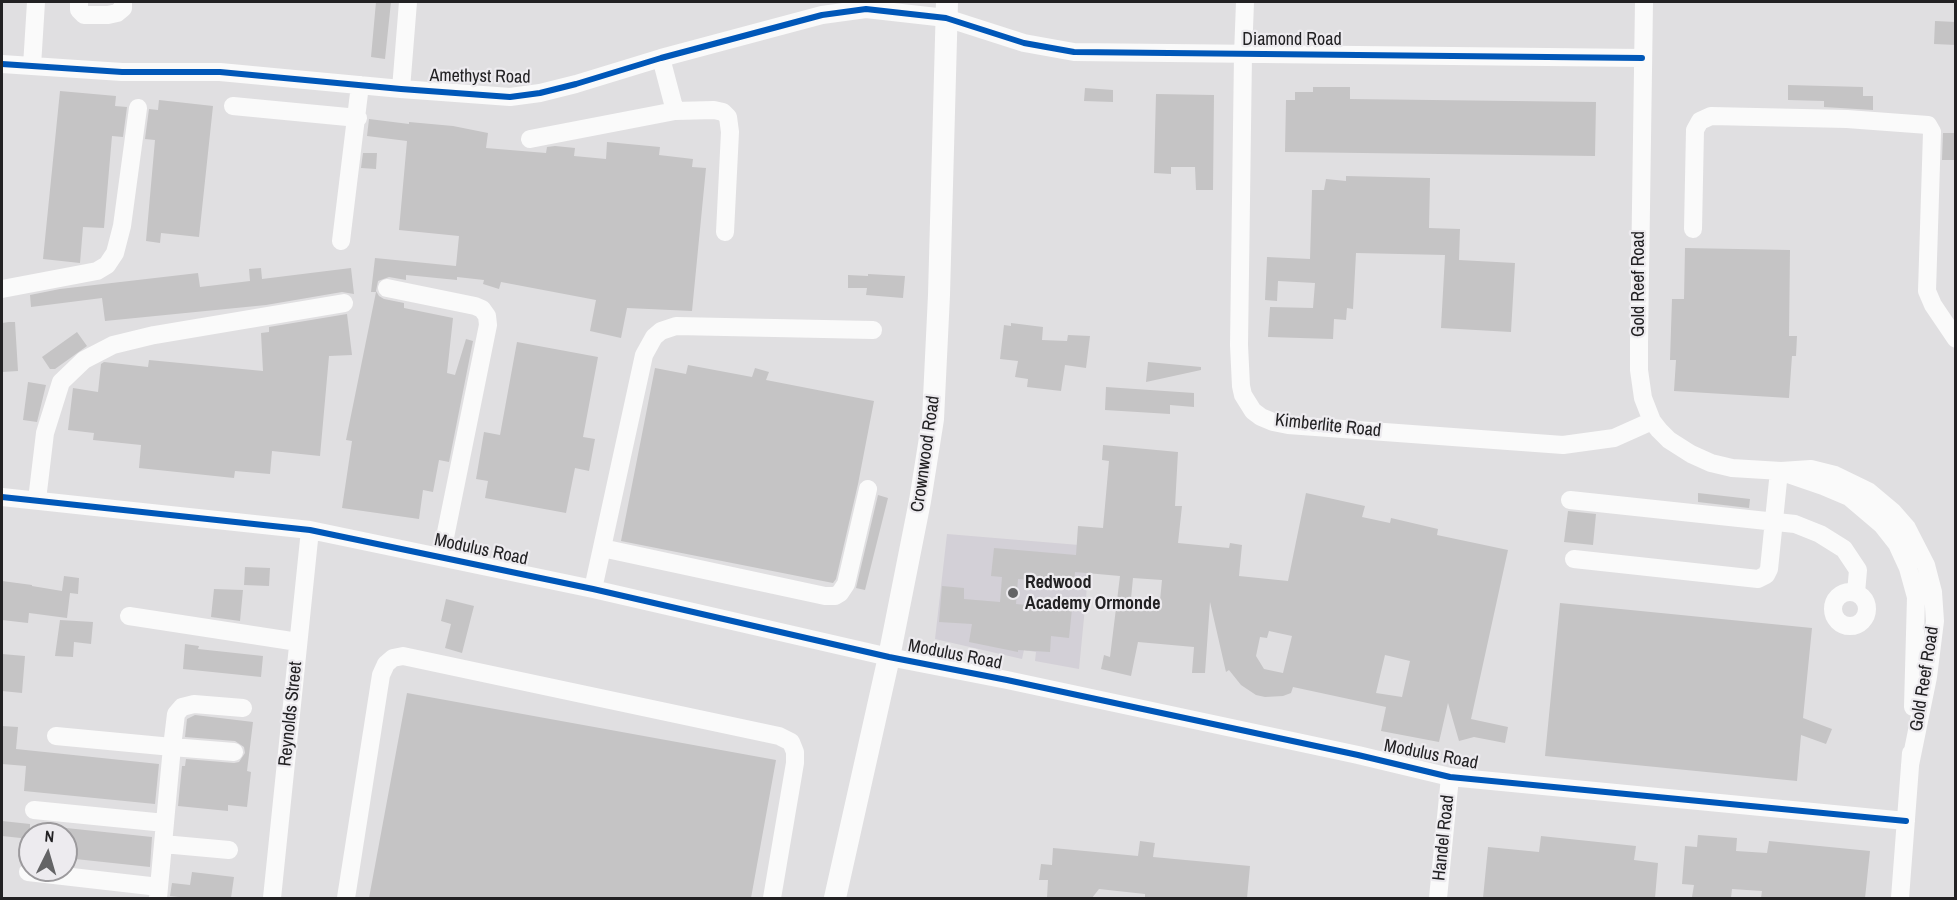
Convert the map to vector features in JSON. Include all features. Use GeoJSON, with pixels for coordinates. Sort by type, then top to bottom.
{"type":"FeatureCollection","features":[{"type":"Feature","properties":{"kind":"main road","name":"Crownwood Road"},"geometry":{"type":"LineString","coordinates":[[835,898],[889,657],[920,501],[933,419],[947,10]]}},
{"type":"Feature","properties":{"kind":"street"},"geometry":{"type":"LineString","coordinates":[[32,66],[36,2]]}},
{"type":"Feature","properties":{"kind":"street"},"geometry":{"type":"LineString","coordinates":[[79,2],[79,10],[84,15],[108,15],[117,13],[123,8],[123,2]]}},
{"type":"Feature","properties":{"kind":"street"},"geometry":{"type":"LineString","coordinates":[[401,89],[408,2]]}},
{"type":"Feature","properties":{"kind":"street","name":"Kimberlite Road"},"geometry":{"type":"LineString","coordinates":[[1245,2],[1239,345],[1241,386],[1243,395],[1253,411],[1273,422],[1288,425],[1563,445],[1614,438],[1652,421]]}},
{"type":"Feature","properties":{"kind":"street","name":"Gold Reef Road"},"geometry":{"type":"LineString","coordinates":[[1644,2],[1639,370],[1642,398],[1652,421],[1669,440],[1700,459],[1732,468],[1780,471],[1824,486],[1849,497],[1882,525],[1897,544],[1908,568],[1916,597],[1910,765],[1900,898]]}},
{"type":"Feature","properties":{"kind":"street","name":"Amethyst Road"},"geometry":{"type":"LineString","coordinates":[[2,64],[122,72],[220,72],[510,97],[576,84],[662,58],[822,15],[849,10],[947,10]]}},
{"type":"Feature","properties":{"kind":"street","name":"Diamond Road"},"geometry":{"type":"LineString","coordinates":[[947,10],[1024,43],[1074,52],[1642,58]]}},
{"type":"Feature","properties":{"kind":"street"},"geometry":{"type":"LineString","coordinates":[[662,58],[675,111]]}},
{"type":"Feature","properties":{"kind":"street"},"geometry":{"type":"LineString","coordinates":[[341,241],[358,118],[360,85]]}},
{"type":"Feature","properties":{"kind":"street"},"geometry":{"type":"LineString","coordinates":[[232,106],[358,118]]}},
{"type":"Feature","properties":{"kind":"street"},"geometry":{"type":"LineString","coordinates":[[2,289],[97,271],[107,265],[115,253],[122,226],[138,108]]}},
{"type":"Feature","properties":{"kind":"street"},"geometry":{"type":"LineString","coordinates":[[530,139],[675,111],[714,110],[723,112],[728,117],[730,132],[725,232]]}},
{"type":"Feature","properties":{"kind":"street"},"geometry":{"type":"LineString","coordinates":[[1693,229],[1695,130],[1700,121],[1711,116],[1847,119],[1928,125],[1932,132],[1927,291],[1933,305],[1956,339]]}},
{"type":"Feature","properties":{"kind":"street"},"geometry":{"type":"LineString","coordinates":[[387,288],[475,306],[482,309],[487,316],[488,325],[441,557]]}},
{"type":"Feature","properties":{"kind":"street"},"geometry":{"type":"LineString","coordinates":[[37,500],[45,433],[61,382],[84,360],[112,345],[154,335],[344,303]]}},
{"type":"Feature","properties":{"kind":"street"},"geometry":{"type":"LineString","coordinates":[[593,589],[644,355],[661,331],[676,326],[873,330]]}},
{"type":"Feature","properties":{"kind":"street"},"geometry":{"type":"LineString","coordinates":[[1574,559],[1758,579],[1766,575],[1769,569],[1780,471]]}},
{"type":"Feature","properties":{"kind":"street"},"geometry":{"type":"LineString","coordinates":[[602,548],[835,596],[846,584],[868,489]]}},
{"type":"Feature","properties":{"kind":"street","name":"Modulus Road"},"geometry":{"type":"LineString","coordinates":[[2,497],[310,530],[593,589],[889,657],[1358,755],[1450,777],[1906,821]]}},
{"type":"Feature","properties":{"kind":"street"},"geometry":{"type":"LineString","coordinates":[[1570,500],[1795,525],[1821,534],[1844,549],[1858,570],[1856,593]]}},
{"type":"Feature","properties":{"kind":"street","name":"Reynolds Street"},"geometry":{"type":"LineString","coordinates":[[272,898],[310,530]]}},
{"type":"Feature","properties":{"kind":"street"},"geometry":{"type":"LineString","coordinates":[[129,616],[298,642]]}},
{"type":"Feature","properties":{"kind":"street"},"geometry":{"type":"LineString","coordinates":[[346,898],[381,675],[386,664],[393,658],[403,656],[779,736],[791,742],[795,752],[795,763],[772,898]]}},
{"type":"Feature","properties":{"kind":"street"},"geometry":{"type":"LineString","coordinates":[[78,880],[158,892],[176,714],[182,707],[194,704],[243,708]]}},
{"type":"Feature","properties":{"kind":"street"},"geometry":{"type":"LineString","coordinates":[[56,735],[234,752]]}},
{"type":"Feature","properties":{"kind":"street","name":"Handel Road"},"geometry":{"type":"LineString","coordinates":[[1438,898],[1450,777]]}},
{"type":"Feature","properties":{"kind":"street"},"geometry":{"type":"LineString","coordinates":[[34,810],[165,823]]}},
{"type":"Feature","properties":{"kind":"street"},"geometry":{"type":"LineString","coordinates":[[163,844],[229,850]]}},
{"type":"Feature","properties":{"kind":"shaded area","name":"Redwood Academy Ormonde"},"geometry":{"type":"Polygon","coordinates":[[[947,534],[1091,546],[1079,669],[1035,661],[1036,652],[1024,650],[1022,659],[935,639],[947,534]]]}},
{"type":"Feature","properties":{"kind":"building"},"geometry":{"type":"Polygon","coordinates":[[[376,2],[391,2],[385,59],[371,57],[376,2]]]}},
{"type":"Feature","properties":{"kind":"building"},"geometry":{"type":"Polygon","coordinates":[[[1935,21],[1956,22],[1956,45],[1934,44],[1935,21]]]}},
{"type":"Feature","properties":{"kind":"building"},"geometry":{"type":"Polygon","coordinates":[[[1788,85],[1863,87],[1863,96],[1873,96],[1873,110],[1824,107],[1824,101],[1788,100],[1788,85]]]}},
{"type":"Feature","properties":{"kind":"building"},"geometry":{"type":"Polygon","coordinates":[[[1313,87],[1350,87],[1350,99],[1596,102],[1595,156],[1285,152],[1286,100],[1295,100],[1295,92],[1313,92],[1313,87]]]}},
{"type":"Feature","properties":{"kind":"building"},"geometry":{"type":"Polygon","coordinates":[[[1085,88],[1113,90],[1113,102],[1084,101],[1085,88]]]}},
{"type":"Feature","properties":{"kind":"building"},"geometry":{"type":"Polygon","coordinates":[[[60,91],[116,96],[115,106],[127,107],[123,137],[112,136],[104,228],[83,227],[80,263],[43,259],[60,91]]]}},
{"type":"Feature","properties":{"kind":"building"},"geometry":{"type":"Polygon","coordinates":[[[1156,94],[1214,95],[1213,190],[1196,190],[1195,167],[1171,167],[1171,174],[1154,173],[1156,94]]]}},
{"type":"Feature","properties":{"kind":"building"},"geometry":{"type":"Polygon","coordinates":[[[159,100],[213,106],[199,237],[161,233],[160,243],[146,241],[155,140],[145,139],[149,109],[158,110],[159,100]]]}},
{"type":"Feature","properties":{"kind":"building"},"geometry":{"type":"Polygon","coordinates":[[[369,119],[453,126],[488,133],[486,148],[546,153],[547,147],[555,146],[575,148],[574,156],[606,159],[607,142],[660,147],[659,155],[693,159],[692,167],[706,168],[692,311],[627,308],[621,338],[590,331],[596,300],[501,282],[499,289],[483,284],[484,280],[457,277],[457,280],[406,275],[406,280],[389,277],[378,281],[376,291],[384,299],[404,303],[404,308],[453,318],[447,373],[455,375],[466,339],[473,341],[449,462],[439,460],[433,492],[423,490],[419,519],[342,508],[352,441],[346,440],[376,292],[371,292],[375,258],[456,266],[459,236],[399,230],[407,141],[367,136],[369,119]]]}},
{"type":"Feature","properties":{"kind":"building"},"geometry":{"type":"Polygon","coordinates":[[[1943,133],[1956,133],[1956,160],[1942,160],[1943,133]]]}},
{"type":"Feature","properties":{"kind":"building"},"geometry":{"type":"Polygon","coordinates":[[[363,153],[377,153],[376,169],[361,168],[363,153]]]}},
{"type":"Feature","properties":{"kind":"building"},"geometry":{"type":"Polygon","coordinates":[[[1346,176],[1430,178],[1429,228],[1460,229],[1459,260],[1515,263],[1511,332],[1441,328],[1445,255],[1356,253],[1353,309],[1347,308],[1346,320],[1334,319],[1333,339],[1268,337],[1270,307],[1313,308],[1315,283],[1278,281],[1277,301],[1265,300],[1267,257],[1310,259],[1312,190],[1324,190],[1326,179],[1346,181],[1346,176]]]}},
{"type":"Feature","properties":{"kind":"building"},"geometry":{"type":"Polygon","coordinates":[[[1685,248],[1790,250],[1789,336],[1797,336],[1796,356],[1792,356],[1789,398],[1674,391],[1676,360],[1670,360],[1672,299],[1684,299],[1685,248]]]}},
{"type":"Feature","properties":{"kind":"building"},"geometry":{"type":"Polygon","coordinates":[[[261,268],[262,279],[351,268],[354,294],[342,292],[266,305],[105,321],[102,298],[31,307],[30,295],[60,289],[198,273],[200,287],[250,281],[249,269],[261,268]]]}},
{"type":"Feature","properties":{"kind":"building"},"geometry":{"type":"Polygon","coordinates":[[[868,274],[905,276],[903,298],[866,295],[867,288],[848,288],[848,275],[868,276],[868,274]]]}},
{"type":"Feature","properties":{"kind":"building"},"geometry":{"type":"Polygon","coordinates":[[[347,314],[352,355],[329,356],[320,456],[272,451],[270,474],[235,471],[234,478],[139,468],[141,445],[93,440],[94,433],[68,430],[73,388],[98,392],[101,364],[104,362],[148,367],[149,360],[263,371],[261,333],[269,332],[269,327],[347,314]]]}},
{"type":"Feature","properties":{"kind":"building"},"geometry":{"type":"Polygon","coordinates":[[[15,322],[18,371],[2,372],[2,323],[15,322]]]}},
{"type":"Feature","properties":{"kind":"building"},"geometry":{"type":"Polygon","coordinates":[[[1011,323],[1043,327],[1042,340],[1067,341],[1068,335],[1090,336],[1086,368],[1065,365],[1061,391],[1027,387],[1028,379],[1015,377],[1018,361],[1000,359],[1004,325],[1011,326],[1011,323]]]}},
{"type":"Feature","properties":{"kind":"building"},"geometry":{"type":"Polygon","coordinates":[[[77,332],[87,346],[55,369],[50,369],[42,357],[77,332]]]}},
{"type":"Feature","properties":{"kind":"building"},"geometry":{"type":"Polygon","coordinates":[[[517,342],[598,357],[583,437],[595,439],[589,471],[575,468],[566,513],[485,498],[488,481],[476,479],[484,432],[500,435],[517,342]]]}},
{"type":"Feature","properties":{"kind":"building"},"geometry":{"type":"Polygon","coordinates":[[[1148,362],[1201,367],[1201,370],[1146,382],[1148,362]]]}},
{"type":"Feature","properties":{"kind":"building"},"geometry":{"type":"Polygon","coordinates":[[[688,365],[752,377],[755,368],[769,372],[766,380],[874,401],[858,484],[836,579],[833,583],[621,541],[655,368],[686,374],[688,365]]]}},
{"type":"Feature","properties":{"kind":"building"},"geometry":{"type":"Polygon","coordinates":[[[28,382],[46,385],[37,422],[23,420],[28,382]]]}},
{"type":"Feature","properties":{"kind":"building"},"geometry":{"type":"Polygon","coordinates":[[[1106,387],[1194,393],[1194,407],[1170,405],[1170,414],[1105,410],[1106,387]]]}},
{"type":"Feature","properties":{"kind":"building"},"geometry":{"type":"Polygon","coordinates":[[[1103,445],[1178,452],[1175,506],[1182,506],[1178,543],[1229,548],[1230,543],[1242,545],[1239,576],[1288,581],[1306,493],[1365,506],[1362,517],[1390,523],[1391,518],[1438,529],[1437,535],[1508,550],[1471,719],[1508,727],[1505,743],[1474,737],[1459,741],[1448,703],[1439,742],[1381,731],[1386,707],[1293,687],[1291,693],[1283,696],[1256,695],[1241,685],[1229,670],[1226,672],[1210,602],[1205,673],[1192,673],[1194,647],[1138,642],[1131,676],[1101,669],[1104,655],[1110,657],[1120,576],[1075,572],[1074,584],[1018,579],[1016,604],[1072,609],[1069,638],[1051,636],[1050,652],[1018,650],[1018,652],[969,642],[972,624],[939,622],[942,586],[964,588],[964,599],[1000,602],[1002,577],[991,576],[994,548],[1076,555],[1078,526],[1103,528],[1109,461],[1102,460],[1103,445]],[[1133,578],[1130,609],[1159,611],[1162,580],[1133,578]],[[1269,631],[1267,638],[1260,637],[1256,656],[1264,669],[1283,673],[1292,636],[1269,631]],[[1385,655],[1376,693],[1402,697],[1410,661],[1385,655]]]}},
{"type":"Feature","properties":{"kind":"building"},"geometry":{"type":"Polygon","coordinates":[[[1698,493],[1750,499],[1749,508],[1698,502],[1698,493]]]}},
{"type":"Feature","properties":{"kind":"building"},"geometry":{"type":"Polygon","coordinates":[[[878,495],[888,498],[865,590],[856,588],[878,495]]]}},
{"type":"Feature","properties":{"kind":"building"},"geometry":{"type":"Polygon","coordinates":[[[1568,511],[1596,514],[1593,545],[1564,542],[1568,511]]]}},
{"type":"Feature","properties":{"kind":"building"},"geometry":{"type":"Polygon","coordinates":[[[245,567],[270,568],[269,586],[244,585],[245,567]]]}},
{"type":"Feature","properties":{"kind":"building"},"geometry":{"type":"Polygon","coordinates":[[[64,576],[79,578],[78,594],[70,593],[67,618],[29,613],[28,623],[2,620],[2,581],[62,591],[64,576]]]}},
{"type":"Feature","properties":{"kind":"building"},"geometry":{"type":"Polygon","coordinates":[[[214,589],[243,590],[240,621],[211,617],[214,589]]]}},
{"type":"Feature","properties":{"kind":"building"},"geometry":{"type":"Polygon","coordinates":[[[446,599],[474,606],[462,653],[445,648],[451,624],[441,621],[446,599]]]}},
{"type":"Feature","properties":{"kind":"building"},"geometry":{"type":"Polygon","coordinates":[[[1560,603],[1812,628],[1803,718],[1832,729],[1826,744],[1801,735],[1797,781],[1545,756],[1560,603]]]}},
{"type":"Feature","properties":{"kind":"building"},"geometry":{"type":"Polygon","coordinates":[[[60,620],[93,622],[91,644],[74,642],[73,657],[55,656],[60,620]]]}},
{"type":"Feature","properties":{"kind":"building"},"geometry":{"type":"Polygon","coordinates":[[[185,644],[199,646],[198,649],[263,656],[261,677],[183,669],[185,644]]]}},
{"type":"Feature","properties":{"kind":"building"},"geometry":{"type":"Polygon","coordinates":[[[2,654],[25,656],[22,693],[2,691],[2,654]]]}},
{"type":"Feature","properties":{"kind":"building"},"geometry":{"type":"Polygon","coordinates":[[[407,693],[776,760],[751,898],[369,898],[407,693]]]}},
{"type":"Feature","properties":{"kind":"building"},"geometry":{"type":"Polygon","coordinates":[[[195,715],[253,722],[247,771],[251,772],[247,807],[228,805],[228,811],[178,806],[182,766],[185,766],[186,759],[234,763],[239,762],[245,753],[244,747],[235,741],[185,737],[187,719],[195,715]]]}},
{"type":"Feature","properties":{"kind":"building"},"geometry":{"type":"Polygon","coordinates":[[[2,726],[18,727],[16,749],[159,764],[155,804],[24,791],[26,766],[2,764],[2,726]]]}},
{"type":"Feature","properties":{"kind":"building"},"geometry":{"type":"Polygon","coordinates":[[[2,821],[18,823],[18,838],[2,836],[2,821]]]}},
{"type":"Feature","properties":{"kind":"building"},"geometry":{"type":"Polygon","coordinates":[[[78,829],[152,837],[150,867],[78,859],[78,829]]]}},
{"type":"Feature","properties":{"kind":"building"},"geometry":{"type":"Polygon","coordinates":[[[1698,835],[1737,838],[1736,851],[1767,853],[1769,841],[1870,851],[1865,898],[1761,898],[1762,891],[1732,889],[1731,898],[1692,897],[1694,885],[1682,884],[1685,846],[1697,847],[1698,835]]]}},
{"type":"Feature","properties":{"kind":"building"},"geometry":{"type":"Polygon","coordinates":[[[1541,836],[1636,846],[1634,860],[1658,863],[1655,898],[1483,898],[1488,847],[1539,852],[1541,836]]]}},
{"type":"Feature","properties":{"kind":"building"},"geometry":{"type":"Polygon","coordinates":[[[1140,841],[1155,843],[1153,857],[1250,866],[1247,898],[1145,898],[1145,894],[1099,889],[1092,898],[1047,898],[1048,880],[1039,880],[1041,864],[1052,865],[1053,848],[1138,856],[1140,841]]]}},
{"type":"Feature","properties":{"kind":"building"},"geometry":{"type":"Polygon","coordinates":[[[192,872],[234,877],[231,898],[170,896],[172,883],[190,885],[192,872]]]}},
{"type":"Feature","properties":{"kind":"cycle path"},"geometry":{"type":"LineString","coordinates":[[2,64],[122,72],[220,72],[510,97],[540,93],[576,84],[661,58],[822,15],[866,9],[946,18],[1024,43],[1074,52],[1642,58]]}},
{"type":"Feature","properties":{"kind":"cycle path"},"geometry":{"type":"LineString","coordinates":[[2,497],[310,530],[593,589],[889,657],[1358,755],[1450,777],[1906,821]]}},
{"type":"Feature","properties":{"kind":"place","name":"Redwood Academy Ormonde"},"geometry":{"type":"Point","coordinates":[1013,593]}}]}
